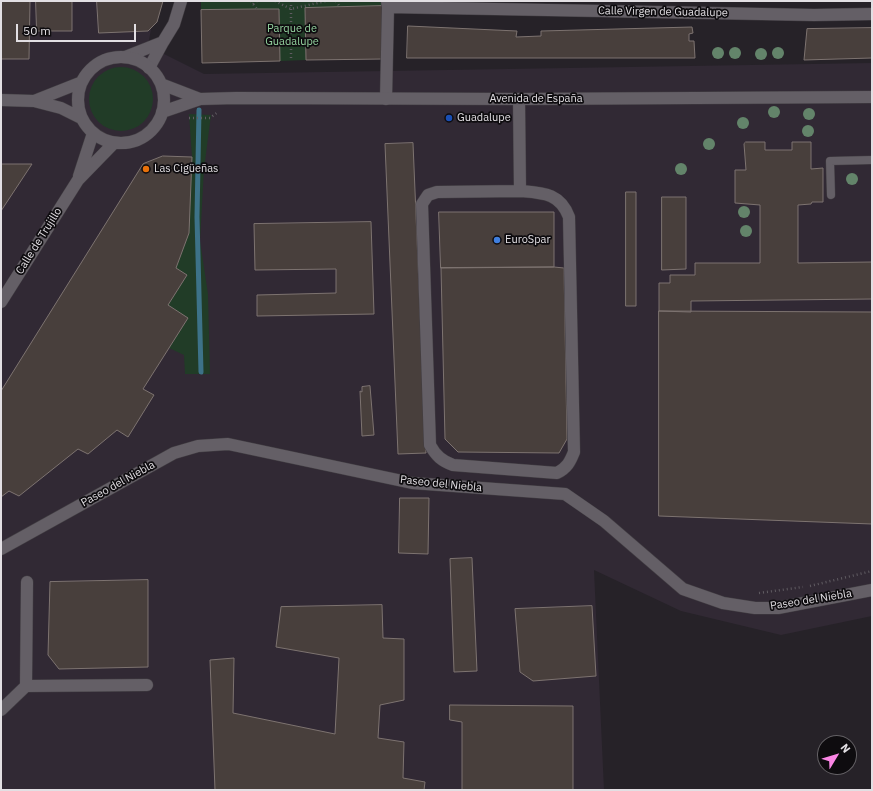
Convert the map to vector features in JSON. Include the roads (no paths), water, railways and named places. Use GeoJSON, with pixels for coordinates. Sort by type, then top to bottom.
{"type":"FeatureCollection","features":[{"type":"Feature","properties":{"kind":"street"},"geometry":{"type":"LineString","coordinates":[[150,68],[174,24],[181,1]]}},
{"type":"Feature","properties":{"kind":"street"},"geometry":{"type":"LineString","coordinates":[[386,99],[388,4]]}},
{"type":"Feature","properties":{"kind":"street","name":"Calle Virgen de Guadalupe"},"geometry":{"type":"LineString","coordinates":[[388,4],[814,15],[872,14]]}},
{"type":"Feature","properties":{"kind":"street"},"geometry":{"type":"LineString","coordinates":[[125,58],[163,42]]}},
{"type":"Feature","properties":{"kind":"street"},"geometry":{"type":"LineString","coordinates":[[112,58],[125,58],[138,61],[150,68],[160,84],[164,98],[162,112],[152,130],[141,139],[128,143],[114,143],[103,140],[93,133],[81,118],[78,106],[78,94],[82,82],[89,71],[100,63],[112,58]]}},
{"type":"Feature","properties":{"kind":"street"},"geometry":{"type":"LineString","coordinates":[[34,101],[82,82]]}},
{"type":"Feature","properties":{"kind":"street","name":"Avenida de España"},"geometry":{"type":"LineString","coordinates":[[160,84],[200,99]]}},
{"type":"Feature","properties":{"kind":"street","name":"Avenida de España"},"geometry":{"type":"LineString","coordinates":[[162,112],[200,99],[872,97]]}},
{"type":"Feature","properties":{"kind":"street"},"geometry":{"type":"LineString","coordinates":[[519,99],[520,191]]}},
{"type":"Feature","properties":{"kind":"street"},"geometry":{"type":"LineString","coordinates":[[1,100],[34,101],[61,108],[81,118]]}},
{"type":"Feature","properties":{"kind":"street"},"geometry":{"type":"LineString","coordinates":[[78,180],[93,133]]}},
{"type":"Feature","properties":{"kind":"street"},"geometry":{"type":"LineString","coordinates":[[78,180],[114,143]]}},
{"type":"Feature","properties":{"kind":"street","name":"Calle de Trujillo"},"geometry":{"type":"LineString","coordinates":[[1,302],[78,180]]}},
{"type":"Feature","properties":{"kind":"street"},"geometry":{"type":"LineString","coordinates":[[520,191],[552,196],[565,206],[569,217],[574,452],[570,463],[564,470],[557,473],[454,464],[443,461],[430,446],[422,204],[428,195],[437,192],[520,191]]}},
{"type":"Feature","properties":{"kind":"street","name":"Paseo del Niebla"},"geometry":{"type":"LineString","coordinates":[[1,549],[174,453],[198,446],[228,444],[412,483],[565,494],[604,521],[683,589],[723,602],[755,608],[778,608],[872,590]]}},
{"type":"Feature","properties":{"kind":"street"},"geometry":{"type":"LineString","coordinates":[[26,686],[27,582]]}},
{"type":"Feature","properties":{"kind":"street"},"geometry":{"type":"LineString","coordinates":[[1,710],[26,686],[146,685]]}},
{"type":"Feature","properties":{"kind":"lane"},"geometry":{"type":"LineString","coordinates":[[831,195],[830,161],[872,160]]}},
{"type":"Feature","properties":{"kind":"waterway"},"geometry":{"type":"LineString","coordinates":[[199,110],[197,217],[201,372]]}},
{"type":"Feature","properties":{"kind":"place","name":"Guadalupe"},"geometry":{"type":"Point","coordinates":[449,118]}},
{"type":"Feature","properties":{"kind":"place","name":"Las Cigüeñas"},"geometry":{"type":"Point","coordinates":[146,169]}},
{"type":"Feature","properties":{"kind":"place","name":"EuroSpar"},"geometry":{"type":"Point","coordinates":[497,240]}},
{"type":"Feature","properties":{"kind":"park label","name":"Parque de Guadalupe"},"geometry":{"type":"Point","coordinates":[292,35]}}]}
